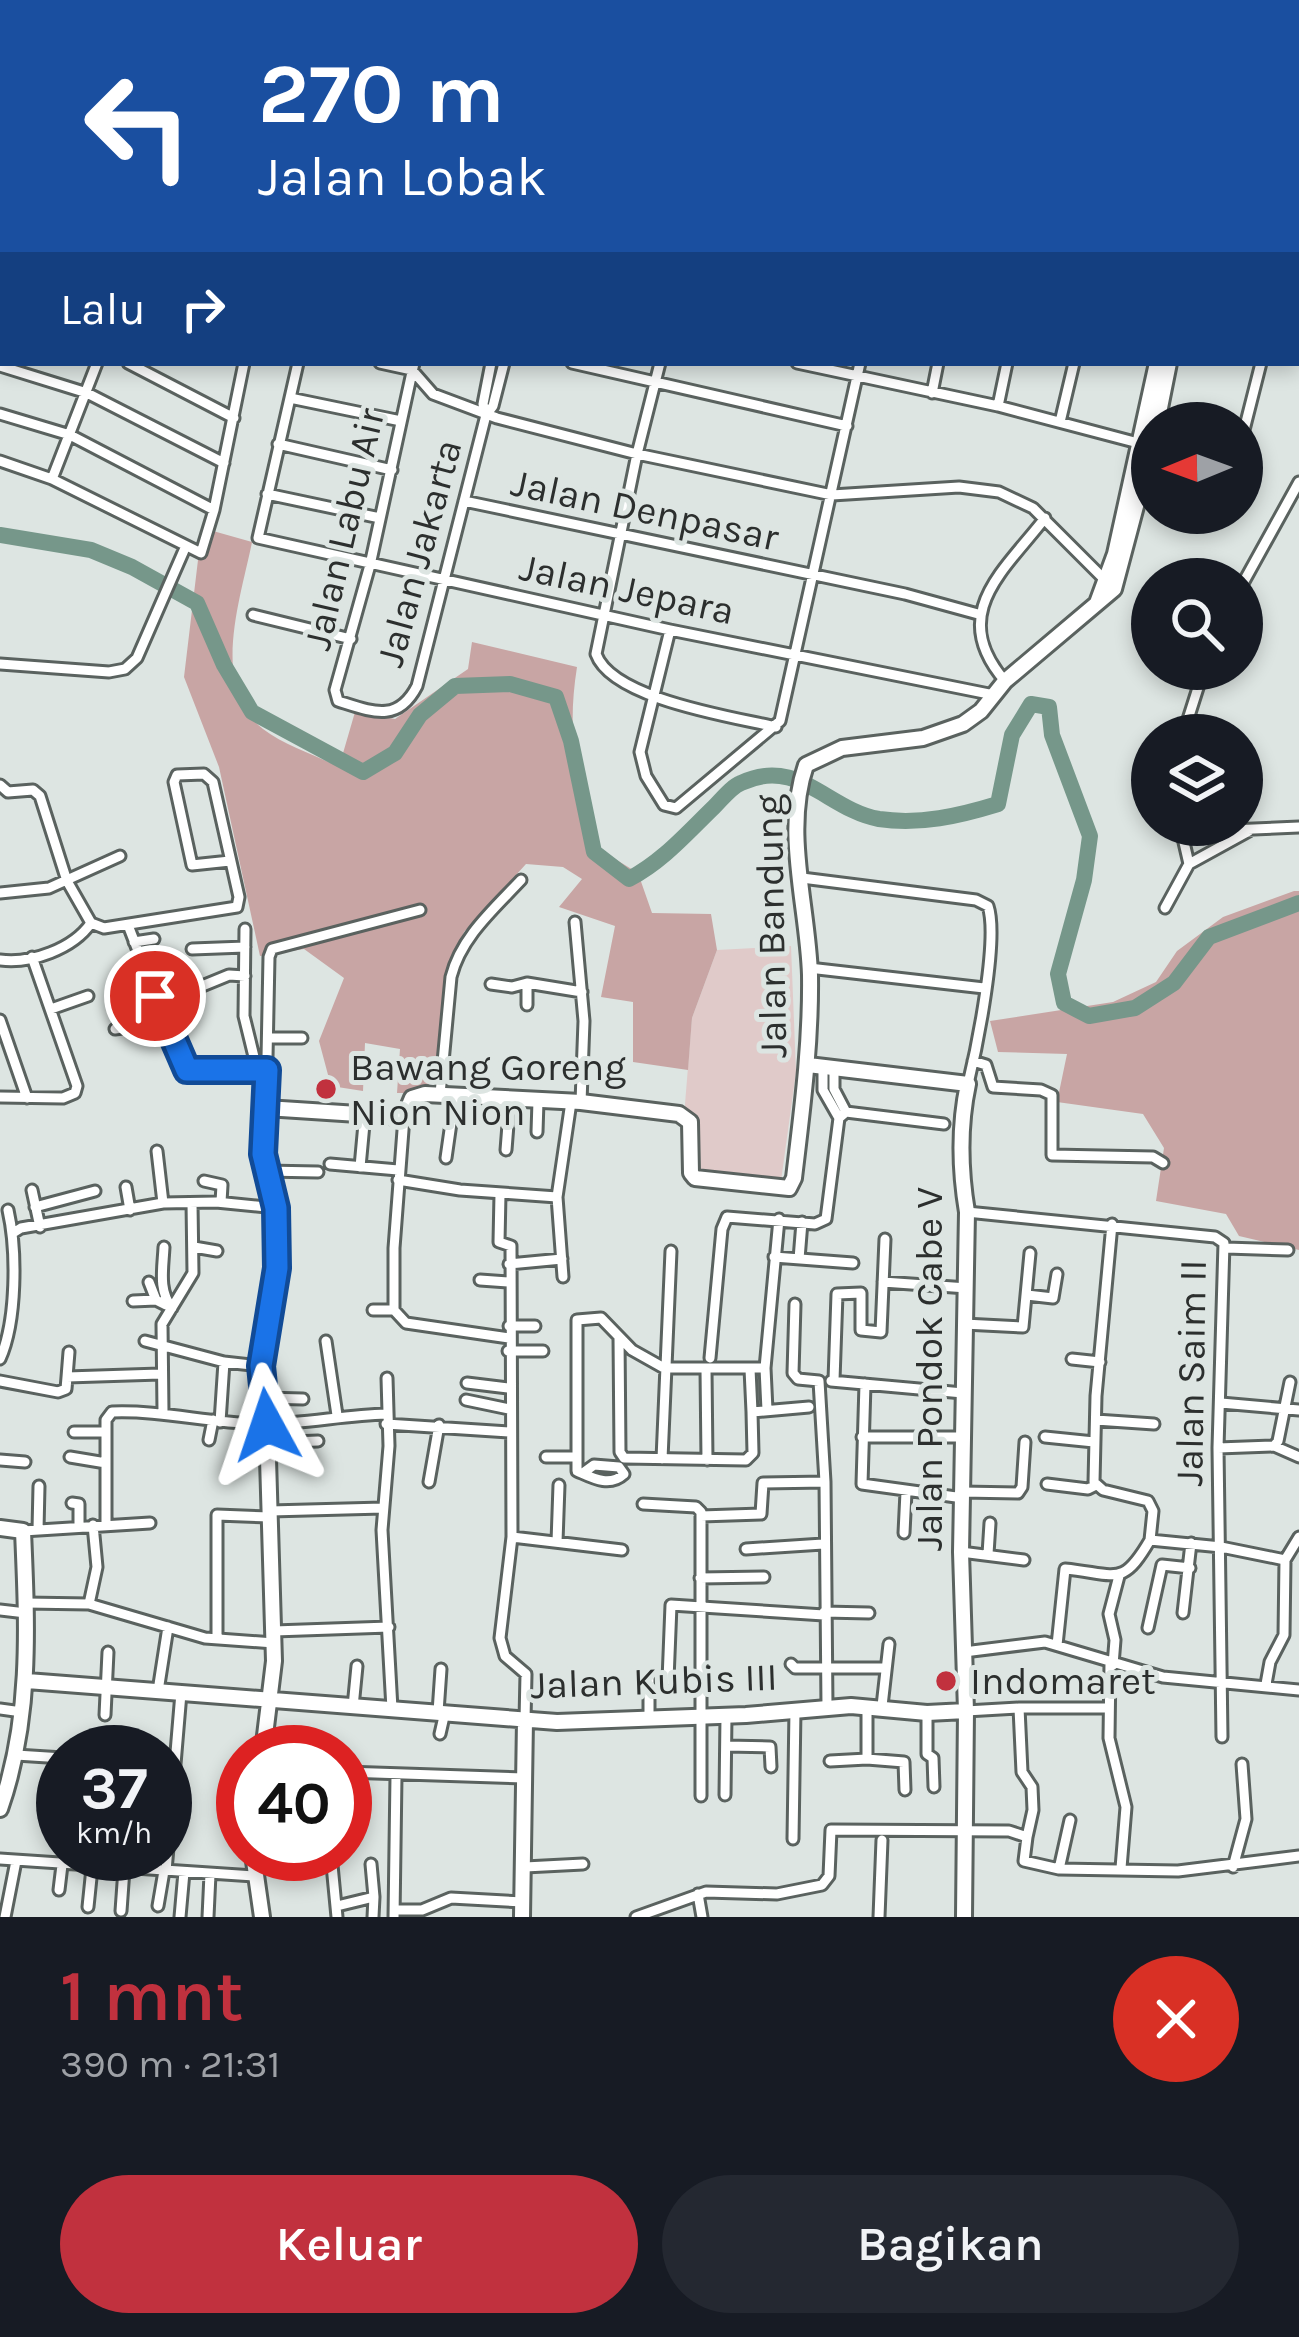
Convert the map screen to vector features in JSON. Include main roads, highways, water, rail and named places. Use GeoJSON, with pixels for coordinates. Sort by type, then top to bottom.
{"type":"FeatureCollection","features":[{"type":"Feature","properties":{"kind":"waterway"},"geometry":{"type":"LineString","coordinates":[[0,535],[91,550],[197,603],[224,665],[252,712],[363,772],[395,753],[420,715],[455,686],[510,684],[556,697],[571,741],[594,852],[629,879],[663,855],[734,787],[761,776],[796,780],[879,819],[939,818],[998,804],[1012,735],[1031,704],[1049,707],[1052,735],[1090,836],[1084,880],[1058,974],[1064,1003],[1089,1016],[1135,1008],[1174,983],[1209,937],[1299,903]]}},
{"type":"Feature","properties":{"kind":"place","name":"Bawang Goreng Nion Nion"},"geometry":{"type":"Point","coordinates":[326,1089]}},
{"type":"Feature","properties":{"kind":"place","name":"Indomaret"},"geometry":{"type":"Point","coordinates":[946,1681]}}]}
